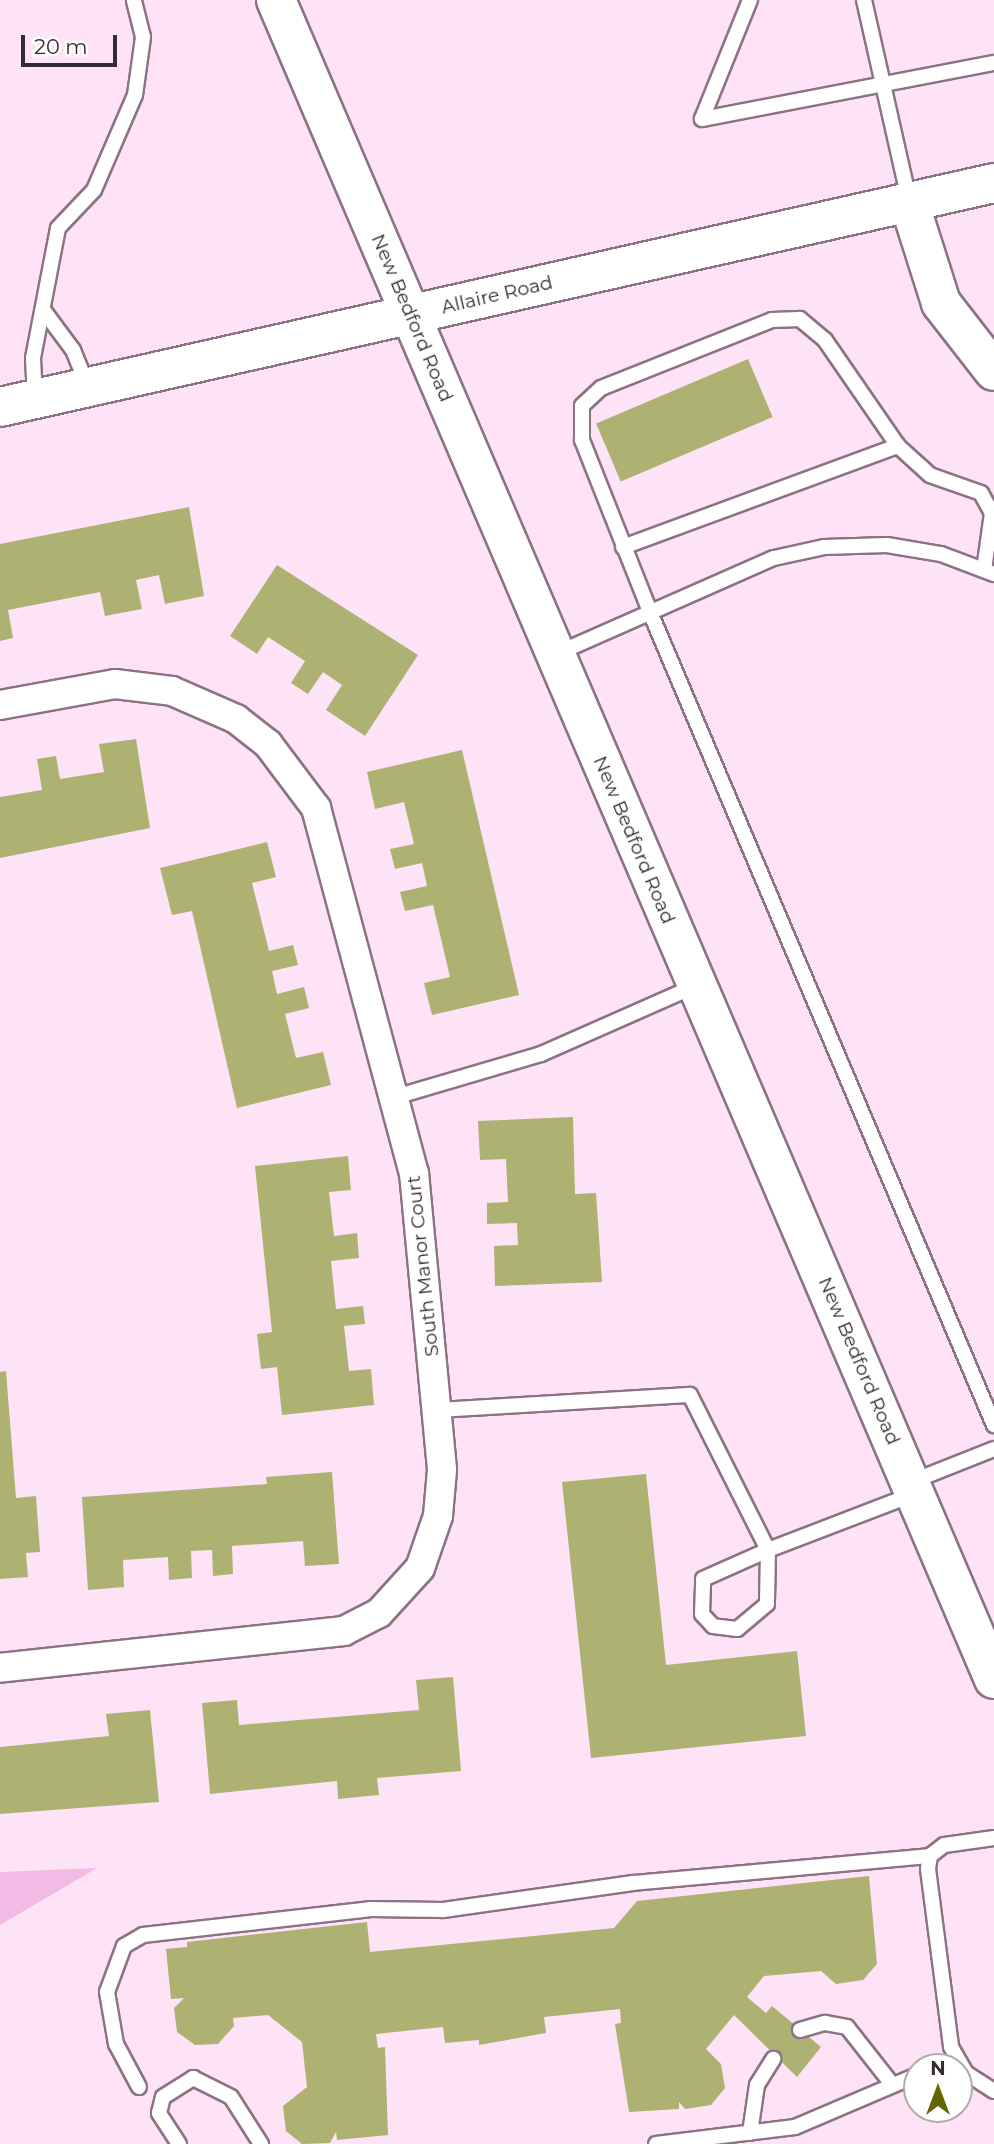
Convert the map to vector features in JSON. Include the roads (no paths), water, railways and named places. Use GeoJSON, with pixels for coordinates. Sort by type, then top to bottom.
{"type":"FeatureCollection","features":[{"type":"Feature","properties":{"kind":"street","name":"New Bedford Road"},"geometry":{"type":"LineString","coordinates":[[276,0],[994,1679]]}},
{"type":"Feature","properties":{"kind":"street","name":"Allaire Road"},"geometry":{"type":"LineString","coordinates":[[18,403],[994,183]]}},
{"type":"Feature","properties":{"kind":"street"},"geometry":{"type":"LineString","coordinates":[[909,202],[941,303],[994,371]]}},
{"type":"Feature","properties":{"kind":"street","name":"South Manor Court"},"geometry":{"type":"LineString","coordinates":[[0,705],[71,689],[144,686],[200,700],[268,744],[295,774],[330,847],[395,1097],[422,1223],[442,1470],[435,1528],[420,1568],[379,1613],[317,1638],[0,1668]]}},
{"type":"Feature","properties":{"kind":"lane"},"geometry":{"type":"LineString","coordinates":[[18,403],[44,312],[58,228],[94,190],[135,95],[143,37],[134,0]]}},
{"type":"Feature","properties":{"kind":"lane"},"geometry":{"type":"LineString","coordinates":[[751,0],[702,119],[994,63]]}},
{"type":"Feature","properties":{"kind":"lane"},"geometry":{"type":"LineString","coordinates":[[864,0],[909,202]]}},
{"type":"Feature","properties":{"kind":"lane"},"geometry":{"type":"LineString","coordinates":[[44,312],[73,350],[88,387]]}},
{"type":"Feature","properties":{"kind":"lane"},"geometry":{"type":"LineString","coordinates":[[555,654],[650,612],[774,558],[824,547],[887,545],[989,572],[992,513],[981,493],[930,475],[898,446],[879,423],[825,340],[800,319],[772,320],[601,388],[582,406],[582,440],[623,547],[650,612],[994,1424]]}},
{"type":"Feature","properties":{"kind":"lane"},"geometry":{"type":"LineString","coordinates":[[623,547],[898,446]]}},
{"type":"Feature","properties":{"kind":"lane"},"geometry":{"type":"LineString","coordinates":[[395,1097],[541,1054],[696,985]]}},
{"type":"Feature","properties":{"kind":"lane"},"geometry":{"type":"LineString","coordinates":[[437,1410],[690,1395],[768,1550],[767,1604],[737,1629],[713,1626],[702,1614],[703,1579],[768,1550],[912,1488],[994,1449]]}},
{"type":"Feature","properties":{"kind":"lane"},"geometry":{"type":"LineString","coordinates":[[139,2087],[116,2044],[107,1992],[124,1946],[154,1931],[370,1909],[443,1910],[633,1883],[930,1856],[944,1845],[994,1838]]}},
{"type":"Feature","properties":{"kind":"lane"},"geometry":{"type":"LineString","coordinates":[[930,1856],[946,2017],[956,2053]]}},
{"type":"Feature","properties":{"kind":"lane"},"geometry":{"type":"LineString","coordinates":[[800,2031],[825,2023],[846,2027],[891,2083]]}},
{"type":"Feature","properties":{"kind":"lane"},"geometry":{"type":"LineString","coordinates":[[750,2133],[757,2085],[773,2059]]}},
{"type":"Feature","properties":{"kind":"lane"},"geometry":{"type":"LineString","coordinates":[[973,2074],[994,2091]]}},
{"type":"Feature","properties":{"kind":"lane"},"geometry":{"type":"LineString","coordinates":[[179,2144],[159,2113],[163,2097],[193,2078],[231,2097],[261,2144]]}},
{"type":"Feature","properties":{"kind":"lane"},"geometry":{"type":"LineString","coordinates":[[656,2144],[795,2127],[903,2079]]}}]}
